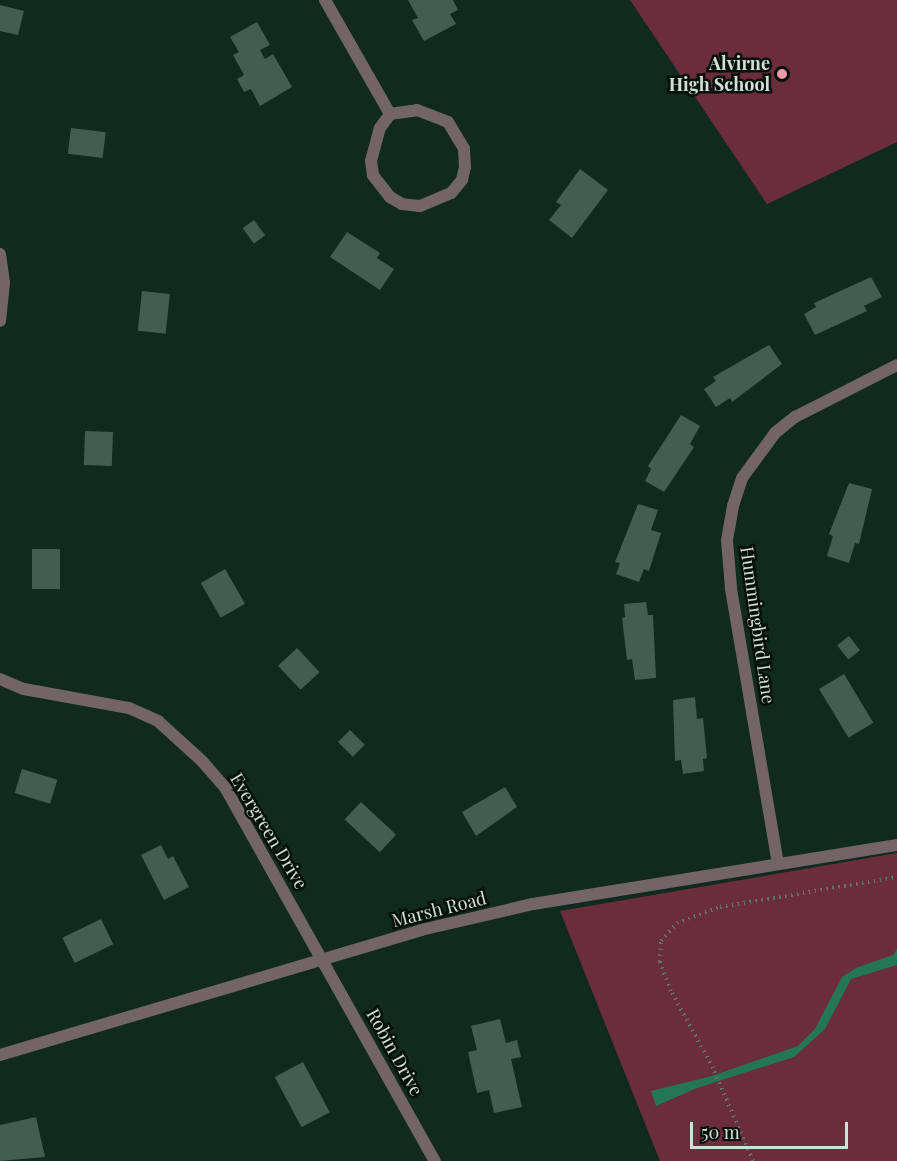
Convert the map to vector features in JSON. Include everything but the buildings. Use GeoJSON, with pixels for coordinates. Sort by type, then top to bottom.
{"type":"FeatureCollection","features":[{"type":"Feature","properties":{"kind":"street"},"geometry":{"type":"LineString","coordinates":[[325,0],[390,114]]}},
{"type":"Feature","properties":{"kind":"street"},"geometry":{"type":"LineString","coordinates":[[417,110],[435,115],[459,135],[465,167],[462,180],[451,193],[420,206],[402,204],[380,188],[371,161],[380,128],[390,114],[417,110]]}},
{"type":"Feature","properties":{"kind":"street"},"geometry":{"type":"LineString","coordinates":[[0,255],[4,283],[0,321]]}},
{"type":"Feature","properties":{"kind":"street","name":"Hummingbird Lane"},"geometry":{"type":"LineString","coordinates":[[778,864],[731,588],[727,540],[733,506],[742,478],[775,433],[795,417],[897,365]]}},
{"type":"Feature","properties":{"kind":"street","name":"Evergreen Drive"},"geometry":{"type":"LineString","coordinates":[[0,679],[24,689],[129,708],[159,721],[182,740],[226,789],[324,961]]}},
{"type":"Feature","properties":{"kind":"street","name":"Marsh Road"},"geometry":{"type":"LineString","coordinates":[[0,1054],[324,961],[421,930],[533,904],[897,845]]}},
{"type":"Feature","properties":{"kind":"street","name":"Robin Drive"},"geometry":{"type":"LineString","coordinates":[[324,961],[435,1161]]}},
{"type":"Feature","properties":{"kind":"path"},"geometry":{"type":"LineString","coordinates":[[753,1161],[713,1068],[671,991],[660,962],[661,941],[667,931],[694,915],[741,902],[897,877]]}},
{"type":"Feature","properties":{"kind":"shaded area","name":"Alvirne High School"},"geometry":{"type":"Polygon","coordinates":[[[630,0],[897,0],[897,142],[767,204],[630,0]]]}},
{"type":"Feature","properties":{"kind":"shaded area"},"geometry":{"type":"Polygon","coordinates":[[[897,853],[897,1161],[660,1161],[560,911],[897,853]]]}},
{"type":"Feature","properties":{"kind":"shaded area"},"geometry":{"type":"Polygon","coordinates":[[[897,949],[897,965],[851,979],[825,1029],[794,1057],[697,1088],[656,1106],[651,1091],[712,1076],[798,1046],[815,1029],[842,977],[856,968],[893,955],[897,949]]]}},
{"type":"Feature","properties":{"kind":"place","name":"Alvirne High School"},"geometry":{"type":"Point","coordinates":[782,74]}}]}
